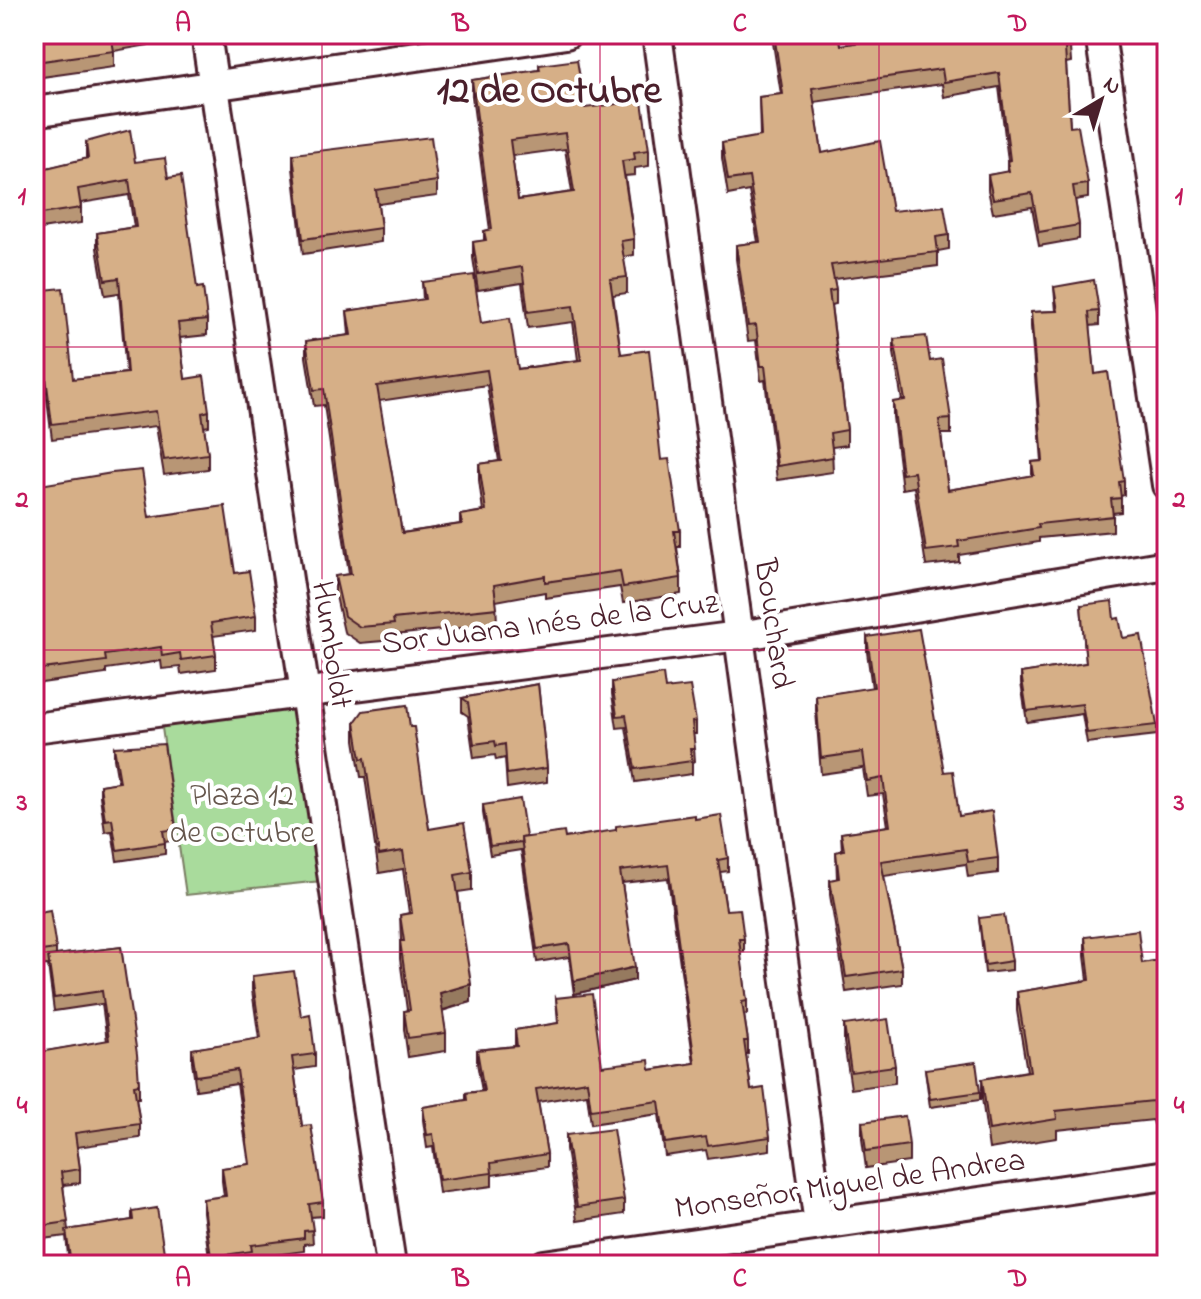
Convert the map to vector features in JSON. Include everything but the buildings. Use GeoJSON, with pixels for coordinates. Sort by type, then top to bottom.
{"type":"FeatureCollection","features":[{"type":"Feature","properties":{"kind":"street","name":"Humboldt"},"geometry":{"type":"LineString","coordinates":[[206,34],[302,690],[391,1265]]}},
{"type":"Feature","properties":{"kind":"street"},"geometry":{"type":"LineString","coordinates":[[34,112],[566,34]]}},
{"type":"Feature","properties":{"kind":"street","name":"Bouchard"},"geometry":{"type":"LineString","coordinates":[[657,34],[819,1224]]}},
{"type":"Feature","properties":{"kind":"street"},"geometry":{"type":"LineString","coordinates":[[1100,34],[1167,485]]}},
{"type":"Feature","properties":{"kind":"street","name":"Sor Juana Inés de la Cruz"},"geometry":{"type":"LineString","coordinates":[[34,728],[302,690],[739,636],[1167,565]]}},
{"type":"Feature","properties":{"kind":"street","name":"Monseñor Miguel de Andrea"},"geometry":{"type":"LineString","coordinates":[[544,1265],[1167,1175]]}},
{"type":"Feature","properties":{"kind":"green space","name":"Plaza 12 de Octubre"},"geometry":{"type":"Polygon","coordinates":[[[292,704],[321,881],[186,895],[161,721],[292,704]]]}},
{"type":"Feature","properties":{"kind":"district","name":"12 de Octubre"},"geometry":{"type":"Point","coordinates":[549,92]}}]}
